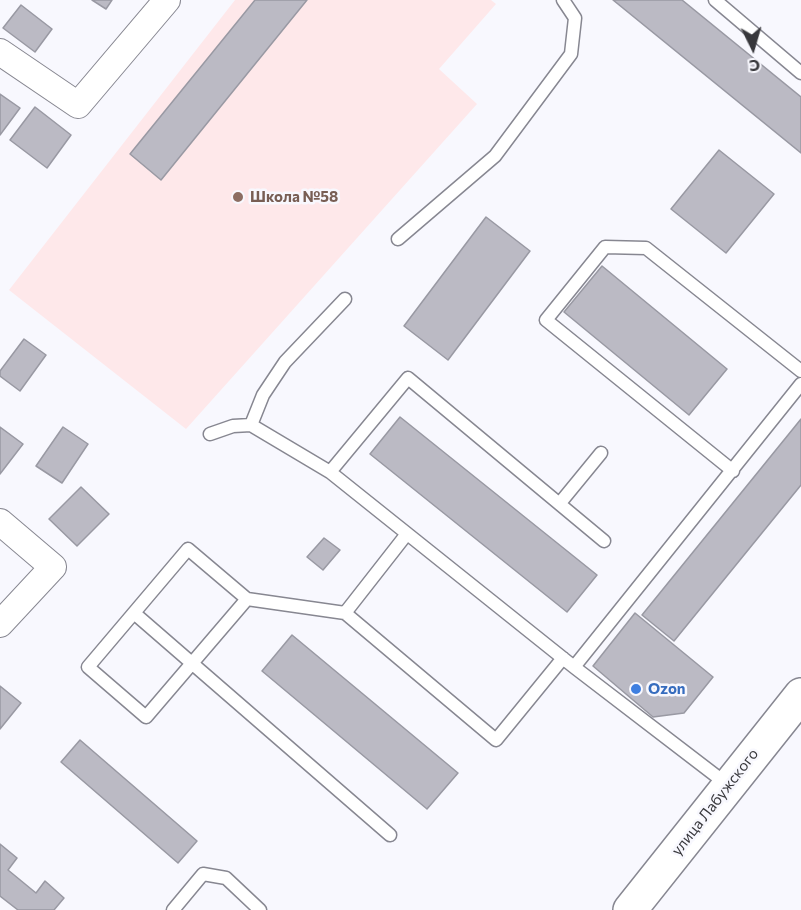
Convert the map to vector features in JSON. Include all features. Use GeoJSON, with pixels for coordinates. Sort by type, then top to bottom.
{"type":"FeatureCollection","features":[{"type":"Feature","properties":{"kind":"street"},"geometry":{"type":"LineString","coordinates":[[0,52],[78,105],[167,0]]}},
{"type":"Feature","properties":{"kind":"street"},"geometry":{"type":"LineString","coordinates":[[0,522],[53,567],[0,624]]}},
{"type":"Feature","properties":{"kind":"street","name":"улица Лабужского"},"geometry":{"type":"LineString","coordinates":[[630,910],[801,695]]}},
{"type":"Feature","properties":{"kind":"lane"},"geometry":{"type":"LineString","coordinates":[[398,239],[495,156],[571,54],[575,18],[563,0]]}},
{"type":"Feature","properties":{"kind":"lane"},"geometry":{"type":"LineString","coordinates":[[715,0],[801,73]]}},
{"type":"Feature","properties":{"kind":"lane"},"geometry":{"type":"LineString","coordinates":[[733,471],[546,320],[605,247],[646,248],[801,371]]}},
{"type":"Feature","properties":{"kind":"lane"},"geometry":{"type":"LineString","coordinates":[[250,425],[263,395],[285,362],[345,299]]}},
{"type":"Feature","properties":{"kind":"lane"},"geometry":{"type":"LineString","coordinates":[[330,472],[408,378],[604,541]]}},
{"type":"Feature","properties":{"kind":"lane"},"geometry":{"type":"LineString","coordinates":[[574,667],[801,384]]}},
{"type":"Feature","properties":{"kind":"lane"},"geometry":{"type":"LineString","coordinates":[[210,434],[233,426],[250,425],[330,472],[574,667],[729,785]]}},
{"type":"Feature","properties":{"kind":"lane"},"geometry":{"type":"LineString","coordinates":[[560,503],[601,453]]}},
{"type":"Feature","properties":{"kind":"lane"},"geometry":{"type":"LineString","coordinates":[[345,613],[406,535]]}},
{"type":"Feature","properties":{"kind":"lane"},"geometry":{"type":"LineString","coordinates":[[247,599],[147,717],[88,668],[188,549],[247,599],[345,613],[496,740],[563,658]]}},
{"type":"Feature","properties":{"kind":"lane"},"geometry":{"type":"LineString","coordinates":[[134,613],[390,835]]}},
{"type":"Feature","properties":{"kind":"lane"},"geometry":{"type":"LineString","coordinates":[[173,910],[203,874],[226,878],[260,910]]}},
{"type":"Feature","properties":{"kind":"shaded area","name":"Школа №58"},"geometry":{"type":"Polygon","coordinates":[[[235,0],[491,0],[496,4],[439,69],[477,104],[186,429],[9,290],[235,0]]]}},
{"type":"Feature","properties":{"kind":"building"},"geometry":{"type":"Polygon","coordinates":[[[92,0],[112,0],[106,9],[92,0]]]}},
{"type":"Feature","properties":{"kind":"building"},"geometry":{"type":"Polygon","coordinates":[[[255,0],[307,0],[161,180],[130,154],[255,0]]]}},
{"type":"Feature","properties":{"kind":"building"},"geometry":{"type":"Polygon","coordinates":[[[613,0],[682,0],[801,97],[801,153],[613,0]]]}},
{"type":"Feature","properties":{"kind":"building"},"geometry":{"type":"Polygon","coordinates":[[[21,5],[52,29],[35,52],[3,28],[21,5]]]}},
{"type":"Feature","properties":{"kind":"building"},"geometry":{"type":"Polygon","coordinates":[[[0,94],[20,108],[0,135],[0,94]]]}},
{"type":"Feature","properties":{"kind":"building"},"geometry":{"type":"Polygon","coordinates":[[[35,107],[71,135],[47,168],[10,140],[35,107]]]}},
{"type":"Feature","properties":{"kind":"building"},"geometry":{"type":"Polygon","coordinates":[[[719,150],[774,194],[726,253],[671,209],[719,150]]]}},
{"type":"Feature","properties":{"kind":"building"},"geometry":{"type":"Polygon","coordinates":[[[486,217],[530,251],[448,360],[404,326],[486,217]]]}},
{"type":"Feature","properties":{"kind":"building"},"geometry":{"type":"Polygon","coordinates":[[[602,266],[727,369],[689,415],[564,312],[602,266]]]}},
{"type":"Feature","properties":{"kind":"building"},"geometry":{"type":"Polygon","coordinates":[[[24,339],[46,355],[20,391],[0,376],[0,371],[24,339]]]}},
{"type":"Feature","properties":{"kind":"building"},"geometry":{"type":"Polygon","coordinates":[[[400,417],[597,575],[567,612],[370,454],[400,417]]]}},
{"type":"Feature","properties":{"kind":"building"},"geometry":{"type":"Polygon","coordinates":[[[801,419],[801,485],[674,641],[642,615],[801,419]]]}},
{"type":"Feature","properties":{"kind":"building"},"geometry":{"type":"Polygon","coordinates":[[[0,427],[23,444],[0,474],[0,427]]]}},
{"type":"Feature","properties":{"kind":"building"},"geometry":{"type":"Polygon","coordinates":[[[63,427],[88,444],[62,483],[36,466],[63,427]]]}},
{"type":"Feature","properties":{"kind":"building"},"geometry":{"type":"Polygon","coordinates":[[[81,487],[109,514],[77,546],[49,519],[81,487]]]}},
{"type":"Feature","properties":{"kind":"building"},"geometry":{"type":"Polygon","coordinates":[[[324,538],[340,550],[323,570],[307,557],[324,538]]]}},
{"type":"Feature","properties":{"kind":"building"},"geometry":{"type":"Polygon","coordinates":[[[635,613],[713,677],[684,713],[653,717],[593,666],[635,613]]]}},
{"type":"Feature","properties":{"kind":"building"},"geometry":{"type":"Polygon","coordinates":[[[292,635],[458,773],[427,809],[262,671],[292,635]]]}},
{"type":"Feature","properties":{"kind":"building"},"geometry":{"type":"Polygon","coordinates":[[[0,686],[21,703],[0,729],[0,686]]]}},
{"type":"Feature","properties":{"kind":"building"},"geometry":{"type":"Polygon","coordinates":[[[80,740],[197,841],[178,863],[61,762],[80,740]]]}},
{"type":"Feature","properties":{"kind":"building"},"geometry":{"type":"Polygon","coordinates":[[[0,844],[17,858],[8,870],[36,893],[45,881],[64,898],[54,910],[18,910],[0,896],[0,844]]]}},
{"type":"Feature","properties":{"kind":"place","name":"Школа №58"},"geometry":{"type":"Point","coordinates":[238,197]}},
{"type":"Feature","properties":{"kind":"place","name":"Ozon"},"geometry":{"type":"Point","coordinates":[636,689]}}]}
